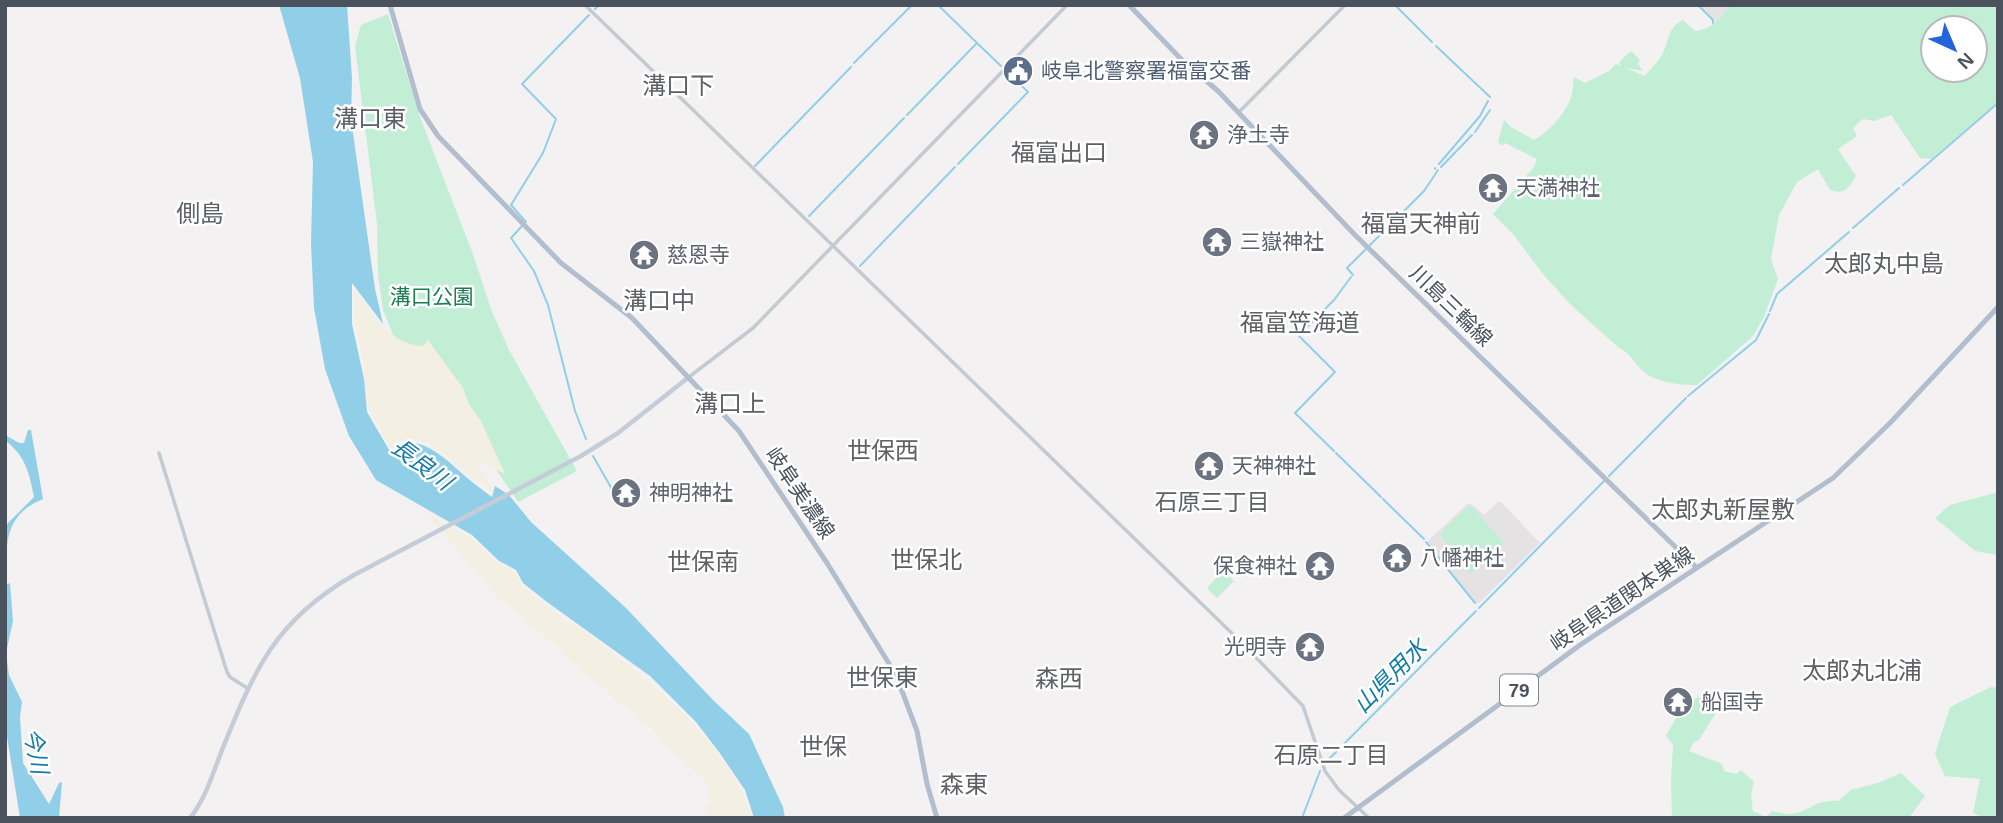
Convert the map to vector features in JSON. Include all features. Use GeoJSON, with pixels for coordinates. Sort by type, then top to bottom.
{"type":"FeatureCollection","features":[{"type":"Feature","properties":{"kind":"main road","name":"岐阜美濃線"},"geometry":{"type":"LineString","coordinates":[[390,5],[420,109],[430,126],[561,263],[629,316],[739,431],[827,563],[897,675],[917,731],[927,784],[937,818]]}},
{"type":"Feature","properties":{"kind":"main road","name":"川島三輪線"},"geometry":{"type":"LineString","coordinates":[[1129,5],[1182,60],[1218,91],[1354,234],[1696,566]]}},
{"type":"Feature","properties":{"kind":"main road","name":"岐阜県道関本巣線"},"geometry":{"type":"LineString","coordinates":[[1344,818],[1580,645],[1842,471],[1998,307]]}},
{"type":"Feature","properties":{"kind":"main road"},"geometry":{"type":"LineString","coordinates":[[190,818],[206,792],[247,688],[272,645],[299,614],[335,585],[580,456],[618,433],[689,377]]}},
{"type":"Feature","properties":{"kind":"street"},"geometry":{"type":"LineString","coordinates":[[585,5],[1242,643],[1300,703],[1312,729],[1325,771],[1339,790],[1369,818]]}},
{"type":"Feature","properties":{"kind":"street"},"geometry":{"type":"LineString","coordinates":[[689,377],[753,328],[1067,5]]}},
{"type":"Feature","properties":{"kind":"street"},"geometry":{"type":"LineString","coordinates":[[1238,114],[1345,5]]}},
{"type":"Feature","properties":{"kind":"street"},"geometry":{"type":"LineString","coordinates":[[159,453],[227,672],[247,688]]}},
{"type":"Feature","properties":{"kind":"shaded area"},"geometry":{"type":"Polygon","coordinates":[[[1700,5],[1731,5],[1716,21],[1700,5]]]}},
{"type":"Feature","properties":{"kind":"shaded area"},"geometry":{"type":"Polygon","coordinates":[[[1498,502],[1540,543],[1476,603],[1427,542],[1467,504],[1470,503],[1484,515],[1498,502]]]}},
{"type":"Feature","properties":{"kind":"green space"},"geometry":{"type":"Polygon","coordinates":[[[1731,5],[1998,5],[1998,102],[1931,159],[1920,158],[1891,115],[1874,121],[1863,119],[1853,128],[1857,136],[1838,149],[1856,176],[1848,187],[1839,192],[1830,190],[1818,169],[1797,182],[1779,215],[1771,259],[1778,279],[1764,317],[1753,336],[1697,385],[1676,384],[1648,375],[1570,304],[1513,234],[1493,214],[1534,167],[1537,159],[1498,142],[1504,120],[1534,140],[1545,133],[1564,112],[1572,95],[1574,77],[1585,83],[1609,71],[1616,64],[1621,66],[1619,62],[1631,51],[1640,60],[1638,64],[1643,71],[1626,68],[1645,76],[1661,56],[1672,30],[1678,23],[1683,20],[1695,31],[1715,22],[1731,5]]]}},
{"type":"Feature","properties":{"kind":"green space","name":"溝口公園"},"geometry":{"type":"Polygon","coordinates":[[[388,14],[420,117],[491,309],[509,350],[577,471],[518,502],[485,453],[400,352],[383,310],[378,275],[377,224],[355,46],[361,25],[388,14]]]}},
{"type":"Feature","properties":{"kind":"green space"},"geometry":{"type":"Polygon","coordinates":[[[1995,493],[1998,495],[1998,555],[1975,551],[1935,518],[1950,505],[1995,493]]]}},
{"type":"Feature","properties":{"kind":"green space"},"geometry":{"type":"Polygon","coordinates":[[[1470,505],[1504,542],[1471,573],[1445,545],[1447,543],[1442,538],[1442,531],[1470,505]]]}},
{"type":"Feature","properties":{"kind":"green space"},"geometry":{"type":"Polygon","coordinates":[[[1223,570],[1234,581],[1217,598],[1207,588],[1223,570]]]}},
{"type":"Feature","properties":{"kind":"green space"},"geometry":{"type":"Polygon","coordinates":[[[1991,687],[1998,688],[1998,818],[1985,818],[1973,813],[1980,779],[1945,776],[1935,754],[1950,707],[1991,687]]]}},
{"type":"Feature","properties":{"kind":"green space"},"geometry":{"type":"Polygon","coordinates":[[[1698,697],[1710,703],[1717,711],[1689,751],[1722,764],[1724,771],[1736,774],[1741,770],[1754,782],[1751,794],[1753,811],[1766,817],[1772,811],[1796,813],[1823,802],[1838,801],[1851,790],[1901,773],[1925,796],[1909,818],[1672,818],[1673,745],[1666,736],[1681,709],[1698,697]]]}},
{"type":"Feature","properties":{"kind":"sand"},"geometry":{"type":"Polygon","coordinates":[[[354,289],[382,326],[400,340],[423,346],[428,340],[463,388],[505,474],[480,461],[477,464],[494,490],[491,492],[428,442],[413,440],[406,448],[393,452],[370,411],[362,383],[365,367],[355,323],[354,289]]]}},
{"type":"Feature","properties":{"kind":"sand"},"geometry":{"type":"Polygon","coordinates":[[[425,512],[473,540],[496,562],[515,572],[519,583],[572,627],[572,622],[625,663],[677,707],[721,758],[739,787],[752,818],[711,818],[703,808],[708,808],[711,797],[707,790],[708,785],[703,779],[665,744],[652,728],[642,724],[628,707],[621,706],[568,659],[559,646],[528,625],[498,598],[425,512]]]}},
{"type":"Feature","properties":{"kind":"water","name":"長良川"},"geometry":{"type":"Polygon","coordinates":[[[279,5],[347,5],[352,78],[351,119],[375,289],[383,324],[352,283],[352,324],[364,379],[367,412],[392,455],[407,451],[416,443],[442,457],[492,497],[495,486],[509,495],[531,522],[626,608],[749,734],[783,807],[785,818],[754,818],[745,790],[719,752],[696,722],[650,676],[523,583],[516,570],[499,561],[472,535],[376,480],[349,436],[325,369],[314,308],[311,243],[313,162],[300,78],[279,5]]]}},
{"type":"Feature","properties":{"kind":"water"},"geometry":{"type":"Polygon","coordinates":[[[28,430],[31,430],[43,499],[20,514],[9,534],[6,585],[10,583],[13,621],[6,653],[9,675],[22,702],[20,717],[23,763],[49,804],[62,782],[59,818],[20,818],[5,724],[5,526],[34,497],[26,466],[5,440],[5,435],[24,443],[28,430]]]}},
{"type":"Feature","properties":{"kind":"waterway"},"geometry":{"type":"LineString","coordinates":[[595,9],[599,5]]}},
{"type":"Feature","properties":{"kind":"waterway"},"geometry":{"type":"LineString","coordinates":[[854,63],[912,5]]}},
{"type":"Feature","properties":{"kind":"waterway"},"geometry":{"type":"LineString","coordinates":[[907,115],[977,43],[938,5]]}},
{"type":"Feature","properties":{"kind":"waterway","name":"山県用水"},"geometry":{"type":"LineString","coordinates":[[1395,5],[1432,42]]}},
{"type":"Feature","properties":{"kind":"waterway"},"geometry":{"type":"LineString","coordinates":[[1698,5],[1713,23]]}},
{"type":"Feature","properties":{"kind":"waterway"},"geometry":{"type":"LineString","coordinates":[[526,222],[511,205],[543,153],[556,119],[522,84],[589,15]]}},
{"type":"Feature","properties":{"kind":"waterway"},"geometry":{"type":"LineString","coordinates":[[977,43],[1001,66]]}},
{"type":"Feature","properties":{"kind":"waterway","name":"山県用水"},"geometry":{"type":"LineString","coordinates":[[1436,46],[1490,97]]}},
{"type":"Feature","properties":{"kind":"waterway"},"geometry":{"type":"LineString","coordinates":[[755,166],[851,67]]}},
{"type":"Feature","properties":{"kind":"waterway"},"geometry":{"type":"LineString","coordinates":[[958,164],[1028,92],[1007,72]]}},
{"type":"Feature","properties":{"kind":"waterway","name":"山県用水"},"geometry":{"type":"LineString","coordinates":[[1439,164],[1480,116],[1488,101]]}},
{"type":"Feature","properties":{"kind":"waterway","name":"山県用水"},"geometry":{"type":"LineString","coordinates":[[1903,185],[1998,103]]}},
{"type":"Feature","properties":{"kind":"waterway"},"geometry":{"type":"LineString","coordinates":[[1475,132],[1490,110]]}},
{"type":"Feature","properties":{"kind":"waterway"},"geometry":{"type":"LineString","coordinates":[[809,216],[904,118]]}},
{"type":"Feature","properties":{"kind":"waterway"},"geometry":{"type":"LineString","coordinates":[[1441,167],[1472,135]]}},
{"type":"Feature","properties":{"kind":"waterway"},"geometry":{"type":"LineString","coordinates":[[860,266],[955,167]]}},
{"type":"Feature","properties":{"kind":"waterway","name":"山県用水"},"geometry":{"type":"LineString","coordinates":[[1370,245],[1424,191],[1438,170]]}},
{"type":"Feature","properties":{"kind":"waterway","name":"山県用水"},"geometry":{"type":"LineString","coordinates":[[1853,228],[1899,188]]}},
{"type":"Feature","properties":{"kind":"waterway"},"geometry":{"type":"LineString","coordinates":[[522,226],[511,238],[534,271],[548,305],[575,411],[586,439]]}},
{"type":"Feature","properties":{"kind":"waterway","name":"山県用水"},"geometry":{"type":"LineString","coordinates":[[1770,311],[1777,294],[1849,232]]}},
{"type":"Feature","properties":{"kind":"waterway","name":"山県用水"},"geometry":{"type":"LineString","coordinates":[[1353,275],[1347,268],[1367,248]]}},
{"type":"Feature","properties":{"kind":"waterway","name":"山県用水"},"geometry":{"type":"LineString","coordinates":[[1301,333],[1334,300],[1351,277]]}},
{"type":"Feature","properties":{"kind":"waterway","name":"山県用水"},"geometry":{"type":"LineString","coordinates":[[1688,396],[1756,340],[1769,314]]}},
{"type":"Feature","properties":{"kind":"waterway","name":"山県用水"},"geometry":{"type":"LineString","coordinates":[[1299,336],[1334,371]]}},
{"type":"Feature","properties":{"kind":"waterway","name":"山県用水"},"geometry":{"type":"LineString","coordinates":[[1334,451],[1295,413],[1335,372]]}},
{"type":"Feature","properties":{"kind":"waterway","name":"山県用水"},"geometry":{"type":"LineString","coordinates":[[1609,476],[1686,398]]}},
{"type":"Feature","properties":{"kind":"waterway","name":"山県用水"},"geometry":{"type":"LineString","coordinates":[[1336,453],[1381,497]]}},
{"type":"Feature","properties":{"kind":"waterway"},"geometry":{"type":"LineString","coordinates":[[593,456],[613,491]]}},
{"type":"Feature","properties":{"kind":"waterway","name":"山県用水"},"geometry":{"type":"LineString","coordinates":[[1479,608],[1604,481]]}},
{"type":"Feature","properties":{"kind":"waterway","name":"山県用水"},"geometry":{"type":"LineString","coordinates":[[1383,499],[1424,539]]}},
{"type":"Feature","properties":{"kind":"waterway","name":"山県用水"},"geometry":{"type":"LineString","coordinates":[[1426,542],[1475,603]]}},
{"type":"Feature","properties":{"kind":"waterway","name":"山県用水"},"geometry":{"type":"LineString","coordinates":[[1326,762],[1476,611]]}},
{"type":"Feature","properties":{"kind":"waterway","name":"山県用水"},"geometry":{"type":"LineString","coordinates":[[1302,818],[1320,771]]}},
{"type":"Feature","properties":{"kind":"place","name":"岐阜北警察署福富交番"},"geometry":{"type":"Point","coordinates":[1018,71]}},
{"type":"Feature","properties":{"kind":"place","name":"浄土寺"},"geometry":{"type":"Point","coordinates":[1204,135]}},
{"type":"Feature","properties":{"kind":"place","name":"天満神社"},"geometry":{"type":"Point","coordinates":[1493,188]}},
{"type":"Feature","properties":{"kind":"place","name":"三嶽神社"},"geometry":{"type":"Point","coordinates":[1217,242]}},
{"type":"Feature","properties":{"kind":"place","name":"慈恩寺"},"geometry":{"type":"Point","coordinates":[644,255]}},
{"type":"Feature","properties":{"kind":"place","name":"天神神社"},"geometry":{"type":"Point","coordinates":[1209,466]}},
{"type":"Feature","properties":{"kind":"place","name":"神明神社"},"geometry":{"type":"Point","coordinates":[626,493]}},
{"type":"Feature","properties":{"kind":"place","name":"八幡神社"},"geometry":{"type":"Point","coordinates":[1397,558]}},
{"type":"Feature","properties":{"kind":"place","name":"保食神社"},"geometry":{"type":"Point","coordinates":[1320,566]}},
{"type":"Feature","properties":{"kind":"place","name":"光明寺"},"geometry":{"type":"Point","coordinates":[1310,647]}},
{"type":"Feature","properties":{"kind":"place","name":"船国寺"},"geometry":{"type":"Point","coordinates":[1678,702]}},
{"type":"Feature","properties":{"kind":"district","name":"溝口下"},"geometry":{"type":"Point","coordinates":[678,86]}},
{"type":"Feature","properties":{"kind":"district","name":"溝口東"},"geometry":{"type":"Point","coordinates":[370,119]}},
{"type":"Feature","properties":{"kind":"district","name":"福富出口"},"geometry":{"type":"Point","coordinates":[1059,153]}},
{"type":"Feature","properties":{"kind":"district","name":"側島"},"geometry":{"type":"Point","coordinates":[200,214]}},
{"type":"Feature","properties":{"kind":"district","name":"福富天神前"},"geometry":{"type":"Point","coordinates":[1421,224]}},
{"type":"Feature","properties":{"kind":"district","name":"太郎丸中島"},"geometry":{"type":"Point","coordinates":[1884,264]}},
{"type":"Feature","properties":{"kind":"district","name":"溝口中"},"geometry":{"type":"Point","coordinates":[659,301]}},
{"type":"Feature","properties":{"kind":"district","name":"福富笠海道"},"geometry":{"type":"Point","coordinates":[1300,323]}},
{"type":"Feature","properties":{"kind":"district","name":"溝口上"},"geometry":{"type":"Point","coordinates":[730,404]}},
{"type":"Feature","properties":{"kind":"district","name":"世保西"},"geometry":{"type":"Point","coordinates":[883,451]}},
{"type":"Feature","properties":{"kind":"district","name":"石原三丁目"},"geometry":{"type":"Point","coordinates":[1212,502]}},
{"type":"Feature","properties":{"kind":"district","name":"太郎丸新屋敷"},"geometry":{"type":"Point","coordinates":[1723,510]}},
{"type":"Feature","properties":{"kind":"district","name":"世保北"},"geometry":{"type":"Point","coordinates":[926,560]}},
{"type":"Feature","properties":{"kind":"district","name":"世保南"},"geometry":{"type":"Point","coordinates":[703,562]}},
{"type":"Feature","properties":{"kind":"district","name":"太郎丸北浦"},"geometry":{"type":"Point","coordinates":[1862,671]}},
{"type":"Feature","properties":{"kind":"district","name":"世保東"},"geometry":{"type":"Point","coordinates":[882,678]}},
{"type":"Feature","properties":{"kind":"district","name":"森西"},"geometry":{"type":"Point","coordinates":[1059,679]}},
{"type":"Feature","properties":{"kind":"district","name":"世保"},"geometry":{"type":"Point","coordinates":[823,747]}},
{"type":"Feature","properties":{"kind":"district","name":"石原二丁目"},"geometry":{"type":"Point","coordinates":[1331,755]}},
{"type":"Feature","properties":{"kind":"district","name":"森東"},"geometry":{"type":"Point","coordinates":[964,785]}},
{"type":"Feature","properties":{"kind":"water label","name":"今川"},"geometry":{"type":"Point","coordinates":[36,751]}}]}
